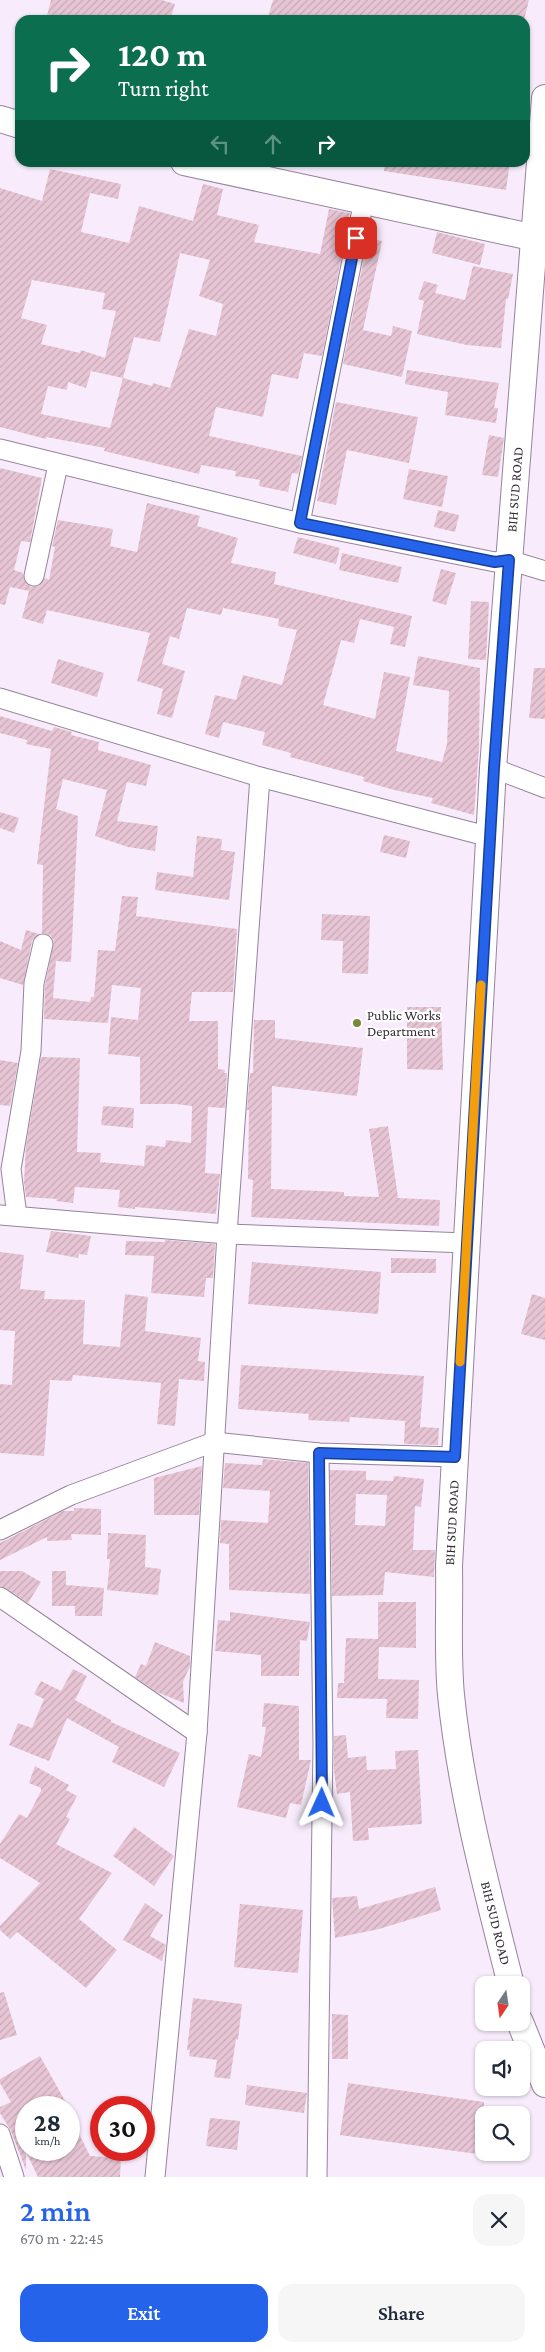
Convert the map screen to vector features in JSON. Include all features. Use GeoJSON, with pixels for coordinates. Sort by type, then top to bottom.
{"type":"FeatureCollection","features":[{"type":"Feature","properties":{"kind":"main road","name":"BIH SUD ROAD"},"geometry":{"type":"LineString","coordinates":[[509,1976],[464,1784],[451,1694],[449,1566],[494,768],[509,560],[540,239],[545,98]]}},
{"type":"Feature","properties":{"kind":"main road"},"geometry":{"type":"LineString","coordinates":[[0,119],[15,124]]}},
{"type":"Feature","properties":{"kind":"main road"},"geometry":{"type":"LineString","coordinates":[[208,167],[540,239]]}},
{"type":"Feature","properties":{"kind":"main road"},"geometry":{"type":"LineString","coordinates":[[523,2031],[545,2084]]}},
{"type":"Feature","properties":{"kind":"main road"},"geometry":{"type":"LineString","coordinates":[[525,2031],[545,2054]]}},
{"type":"Feature","properties":{"kind":"street"},"geometry":{"type":"LineString","coordinates":[[300,523],[364,200]]}},
{"type":"Feature","properties":{"kind":"street"},"geometry":{"type":"LineString","coordinates":[[0,449],[58,465],[300,523],[495,562],[509,560],[545,572]]}},
{"type":"Feature","properties":{"kind":"street"},"geometry":{"type":"LineString","coordinates":[[34,576],[58,465]]}},
{"type":"Feature","properties":{"kind":"street"},"geometry":{"type":"LineString","coordinates":[[0,698],[260,777],[490,837]]}},
{"type":"Feature","properties":{"kind":"street"},"geometry":{"type":"LineString","coordinates":[[494,768],[545,788]]}},
{"type":"Feature","properties":{"kind":"street"},"geometry":{"type":"LineString","coordinates":[[155,2177],[197,1733],[214,1442],[260,777]]}},
{"type":"Feature","properties":{"kind":"street"},"geometry":{"type":"LineString","coordinates":[[43,944],[34,983],[31,1051],[11,1169],[9,1215],[228,1234],[466,1243]]}},
{"type":"Feature","properties":{"kind":"street"},"geometry":{"type":"LineString","coordinates":[[0,1530],[71,1495],[214,1442],[319,1453],[455,1457]]}},
{"type":"Feature","properties":{"kind":"street"},"geometry":{"type":"LineString","coordinates":[[317,2177],[323,1744],[319,1453]]}},
{"type":"Feature","properties":{"kind":"street"},"geometry":{"type":"LineString","coordinates":[[0,1597],[197,1733]]}},
{"type":"Feature","properties":{"kind":"street"},"geometry":{"type":"LineString","coordinates":[[0,2134],[14,2177]]}},
{"type":"Feature","properties":{"kind":"building"},"geometry":{"type":"Polygon","coordinates":[[[51,0],[162,0],[175,4],[172,15],[47,15],[51,0]]]}},
{"type":"Feature","properties":{"kind":"building"},"geometry":{"type":"Polygon","coordinates":[[[273,0],[529,0],[525,15],[268,15],[273,0]]]}},
{"type":"Feature","properties":{"kind":"building"},"geometry":{"type":"Polygon","coordinates":[[[384,167],[509,167],[506,190],[384,171],[384,167]]]}},
{"type":"Feature","properties":{"kind":"building"},"geometry":{"type":"Polygon","coordinates":[[[50,169],[121,184],[118,199],[90,193],[81,232],[129,243],[139,206],[193,221],[203,184],[223,189],[217,215],[259,225],[254,242],[320,254],[329,209],[350,213],[322,356],[304,353],[298,379],[272,374],[263,417],[216,407],[209,436],[302,456],[298,474],[292,473],[288,492],[259,486],[260,480],[235,476],[236,471],[201,465],[199,474],[104,451],[105,448],[46,437],[46,439],[0,427],[0,188],[42,201],[50,169]],[[180,253],[160,342],[134,337],[123,378],[152,386],[153,383],[170,388],[189,329],[216,336],[223,304],[199,296],[210,260],[180,253]],[[32,280],[21,318],[47,325],[41,344],[80,353],[81,350],[105,358],[116,311],[102,309],[105,293],[32,280]],[[91,371],[86,388],[68,382],[67,390],[48,386],[41,414],[110,428],[123,378],[91,371]]]}},
{"type":"Feature","properties":{"kind":"building"},"geometry":{"type":"Polygon","coordinates":[[[437,232],[485,244],[480,265],[432,253],[437,232]]]}},
{"type":"Feature","properties":{"kind":"building"},"geometry":{"type":"Polygon","coordinates":[[[368,238],[382,241],[363,330],[391,336],[393,326],[412,331],[402,377],[343,364],[368,238]]]}},
{"type":"Feature","properties":{"kind":"building"},"geometry":{"type":"Polygon","coordinates":[[[473,266],[513,274],[508,299],[506,299],[501,348],[467,345],[417,334],[424,301],[418,299],[424,281],[438,285],[435,293],[465,300],[473,266]]]}},
{"type":"Feature","properties":{"kind":"building"},"geometry":{"type":"Polygon","coordinates":[[[407,370],[499,383],[494,408],[498,408],[496,423],[445,415],[448,392],[405,384],[407,370]]]}},
{"type":"Feature","properties":{"kind":"building"},"geometry":{"type":"Polygon","coordinates":[[[336,402],[418,417],[409,463],[347,450],[336,505],[317,501],[336,402]]]}},
{"type":"Feature","properties":{"kind":"building"},"geometry":{"type":"Polygon","coordinates":[[[489,435],[504,438],[498,477],[482,475],[489,435]]]}},
{"type":"Feature","properties":{"kind":"building"},"geometry":{"type":"Polygon","coordinates":[[[0,468],[42,478],[30,542],[21,541],[14,570],[23,573],[24,580],[31,587],[38,586],[45,578],[49,580],[55,547],[52,546],[58,520],[113,529],[110,546],[137,552],[147,503],[200,516],[197,526],[238,538],[231,563],[276,572],[274,584],[412,616],[405,647],[390,644],[394,627],[360,619],[354,643],[341,640],[323,705],[375,719],[384,672],[410,677],[396,751],[442,762],[447,744],[449,691],[413,685],[418,656],[480,668],[479,749],[474,815],[431,803],[433,798],[394,790],[363,781],[364,777],[290,757],[291,753],[262,745],[265,732],[223,722],[219,738],[205,734],[215,695],[236,700],[243,675],[282,685],[297,630],[278,626],[279,619],[223,608],[221,615],[187,608],[179,639],[170,636],[162,664],[185,671],[172,718],[157,714],[163,689],[137,681],[150,633],[47,610],[43,624],[22,618],[29,591],[10,587],[5,605],[0,604],[0,468]]]}},
{"type":"Feature","properties":{"kind":"building"},"geometry":{"type":"Polygon","coordinates":[[[409,469],[448,476],[442,507],[403,499],[409,469]]]}},
{"type":"Feature","properties":{"kind":"building"},"geometry":{"type":"Polygon","coordinates":[[[438,510],[459,515],[455,532],[434,527],[438,510]]]}},
{"type":"Feature","properties":{"kind":"building"},"geometry":{"type":"Polygon","coordinates":[[[298,537],[340,548],[336,564],[293,553],[298,537]]]}},
{"type":"Feature","properties":{"kind":"building"},"geometry":{"type":"Polygon","coordinates":[[[342,553],[402,567],[398,583],[339,570],[342,553]]]}},
{"type":"Feature","properties":{"kind":"building"},"geometry":{"type":"Polygon","coordinates":[[[441,569],[456,573],[446,605],[432,601],[441,569]]]}},
{"type":"Feature","properties":{"kind":"building"},"geometry":{"type":"Polygon","coordinates":[[[471,601],[489,602],[486,660],[468,659],[471,601]]]}},
{"type":"Feature","properties":{"kind":"building"},"geometry":{"type":"Polygon","coordinates":[[[58,659],[104,673],[97,697],[51,683],[58,659]]]}},
{"type":"Feature","properties":{"kind":"building"},"geometry":{"type":"Polygon","coordinates":[[[534,668],[545,668],[545,719],[529,718],[534,668]]]}},
{"type":"Feature","properties":{"kind":"building"},"geometry":{"type":"Polygon","coordinates":[[[0,716],[52,731],[54,727],[72,732],[71,735],[99,742],[98,750],[151,765],[146,786],[127,782],[117,821],[158,826],[155,851],[128,847],[95,836],[107,790],[63,779],[56,809],[78,816],[71,962],[56,961],[53,998],[90,1002],[91,997],[94,997],[98,950],[115,951],[122,896],[138,897],[136,916],[237,929],[233,992],[192,992],[189,1021],[218,1021],[218,1069],[225,1070],[224,1073],[227,1073],[225,1108],[208,1107],[205,1173],[220,1174],[216,1214],[118,1207],[120,1190],[75,1187],[73,1203],[56,1201],[57,1199],[26,1197],[24,1182],[26,1146],[41,1057],[80,1058],[77,1152],[101,1153],[100,1162],[144,1166],[146,1145],[165,1147],[166,1140],[191,1143],[192,1106],[140,1104],[140,1057],[108,1054],[111,1017],[138,1020],[141,988],[112,985],[108,1023],[44,1019],[45,985],[54,941],[50,935],[42,933],[43,865],[37,864],[51,749],[26,744],[27,740],[0,733],[0,716]]]}},
{"type":"Feature","properties":{"kind":"building"},"geometry":{"type":"Polygon","coordinates":[[[0,812],[19,818],[14,833],[0,828],[0,812]]]}},
{"type":"Feature","properties":{"kind":"building"},"geometry":{"type":"Polygon","coordinates":[[[384,835],[410,841],[406,858],[380,852],[384,835]]]}},
{"type":"Feature","properties":{"kind":"building"},"geometry":{"type":"Polygon","coordinates":[[[197,836],[222,839],[221,850],[235,852],[229,900],[155,890],[157,872],[193,877],[197,836]]]}},
{"type":"Feature","properties":{"kind":"building"},"geometry":{"type":"Polygon","coordinates":[[[322,914],[370,916],[368,974],[342,973],[343,941],[321,940],[322,914]]]}},
{"type":"Feature","properties":{"kind":"building"},"geometry":{"type":"Polygon","coordinates":[[[26,930],[39,934],[32,941],[23,985],[0,978],[0,941],[21,950],[26,930]]]}},
{"type":"Feature","properties":{"kind":"building"},"geometry":{"type":"Polygon","coordinates":[[[407,1007],[441,1007],[443,1070],[407,1069],[407,1007]]]}},
{"type":"Feature","properties":{"kind":"building"},"geometry":{"type":"Polygon","coordinates":[[[254,1020],[275,1020],[275,1038],[363,1048],[357,1096],[272,1086],[271,1189],[344,1192],[344,1196],[379,1197],[369,1129],[388,1126],[398,1198],[440,1200],[439,1226],[251,1217],[253,1180],[248,1179],[249,1110],[247,1110],[250,1073],[253,1073],[254,1020]]]}},
{"type":"Feature","properties":{"kind":"building"},"geometry":{"type":"Polygon","coordinates":[[[0,1060],[18,1063],[10,1106],[0,1105],[0,1060]]]}},
{"type":"Feature","properties":{"kind":"building"},"geometry":{"type":"Polygon","coordinates":[[[103,1106],[134,1108],[133,1128],[101,1125],[103,1106]]]}},
{"type":"Feature","properties":{"kind":"building"},"geometry":{"type":"Polygon","coordinates":[[[51,1231],[91,1236],[87,1255],[79,1254],[78,1258],[46,1252],[51,1231]]]}},
{"type":"Feature","properties":{"kind":"building"},"geometry":{"type":"Polygon","coordinates":[[[165,1240],[215,1244],[213,1278],[206,1278],[204,1297],[151,1293],[154,1256],[125,1255],[126,1241],[165,1242],[165,1240]]]}},
{"type":"Feature","properties":{"kind":"building"},"geometry":{"type":"Polygon","coordinates":[[[0,1252],[24,1255],[20,1289],[45,1291],[44,1299],[85,1300],[83,1344],[120,1347],[125,1294],[148,1297],[145,1331],[201,1338],[198,1361],[205,1362],[204,1381],[179,1379],[175,1426],[157,1424],[161,1383],[73,1375],[72,1381],[50,1380],[44,1456],[0,1453],[0,1384],[12,1385],[15,1331],[0,1330],[0,1252]]]}},
{"type":"Feature","properties":{"kind":"building"},"geometry":{"type":"Polygon","coordinates":[[[391,1258],[436,1259],[436,1273],[391,1273],[391,1258]]]}},
{"type":"Feature","properties":{"kind":"building"},"geometry":{"type":"Polygon","coordinates":[[[252,1262],[381,1272],[378,1314],[248,1304],[252,1262]]]}},
{"type":"Feature","properties":{"kind":"building"},"geometry":{"type":"Polygon","coordinates":[[[532,1294],[545,1298],[545,1340],[521,1334],[532,1294]]]}},
{"type":"Feature","properties":{"kind":"building"},"geometry":{"type":"Polygon","coordinates":[[[241,1365],[424,1376],[420,1427],[439,1428],[438,1445],[404,1444],[405,1421],[350,1417],[349,1422],[308,1420],[309,1414],[238,1409],[241,1365]]]}},
{"type":"Feature","properties":{"kind":"building"},"geometry":{"type":"Polygon","coordinates":[[[263,1459],[308,1463],[310,1594],[229,1590],[229,1544],[220,1543],[221,1520],[268,1523],[270,1491],[223,1488],[225,1463],[262,1465],[263,1459]]]}},
{"type":"Feature","properties":{"kind":"building"},"geometry":{"type":"Polygon","coordinates":[[[202,1466],[199,1515],[154,1515],[154,1478],[202,1466]]]}},
{"type":"Feature","properties":{"kind":"building"},"geometry":{"type":"Polygon","coordinates":[[[330,1470],[366,1471],[366,1480],[393,1481],[394,1476],[424,1479],[421,1507],[415,1506],[413,1550],[435,1550],[434,1577],[385,1572],[383,1595],[332,1596],[330,1470]],[[356,1494],[355,1525],[385,1526],[387,1495],[356,1494]]]}},
{"type":"Feature","properties":{"kind":"building"},"geometry":{"type":"Polygon","coordinates":[[[74,1508],[101,1509],[101,1535],[71,1534],[72,1540],[47,1541],[47,1537],[0,1560],[0,1543],[63,1511],[74,1511],[74,1508]]]}},
{"type":"Feature","properties":{"kind":"building"},"geometry":{"type":"Polygon","coordinates":[[[108,1533],[146,1535],[145,1567],[161,1569],[158,1595],[107,1590],[110,1559],[107,1559],[108,1533]]]}},
{"type":"Feature","properties":{"kind":"building"},"geometry":{"type":"Polygon","coordinates":[[[0,1571],[22,1571],[41,1582],[28,1603],[0,1586],[0,1571]]]}},
{"type":"Feature","properties":{"kind":"building"},"geometry":{"type":"Polygon","coordinates":[[[52,1571],[66,1571],[66,1585],[104,1588],[102,1616],[75,1616],[75,1606],[52,1606],[52,1571]]]}},
{"type":"Feature","properties":{"kind":"building"},"geometry":{"type":"Polygon","coordinates":[[[378,1602],[416,1602],[416,1648],[379,1647],[378,1679],[419,1680],[418,1719],[386,1718],[387,1699],[337,1698],[338,1683],[344,1683],[346,1638],[378,1639],[378,1602]]]}},
{"type":"Feature","properties":{"kind":"building"},"geometry":{"type":"Polygon","coordinates":[[[230,1612],[310,1622],[307,1641],[300,1640],[299,1676],[261,1676],[261,1655],[215,1651],[218,1620],[230,1621],[230,1612]]]}},
{"type":"Feature","properties":{"kind":"building"},"geometry":{"type":"Polygon","coordinates":[[[155,1642],[190,1656],[190,1666],[183,1682],[184,1703],[157,1692],[135,1677],[141,1664],[146,1666],[155,1642]]]}},
{"type":"Feature","properties":{"kind":"building"},"geometry":{"type":"Polygon","coordinates":[[[73,1669],[87,1676],[75,1700],[111,1720],[111,1722],[180,1753],[164,1787],[112,1762],[119,1747],[67,1718],[49,1761],[9,1745],[18,1723],[32,1728],[44,1699],[34,1694],[41,1681],[61,1691],[73,1669]]]}},
{"type":"Feature","properties":{"kind":"building"},"geometry":{"type":"Polygon","coordinates":[[[264,1703],[299,1706],[299,1760],[311,1760],[301,1805],[290,1803],[286,1818],[237,1807],[249,1754],[261,1757],[266,1727],[262,1727],[264,1703]]]}},
{"type":"Feature","properties":{"kind":"building"},"geometry":{"type":"Polygon","coordinates":[[[346,1735],[348,1758],[366,1756],[367,1770],[396,1769],[395,1751],[418,1750],[422,1824],[368,1828],[369,1840],[353,1841],[350,1792],[337,1794],[334,1770],[334,1736],[346,1735]]]}},
{"type":"Feature","properties":{"kind":"building"},"geometry":{"type":"Polygon","coordinates":[[[35,1766],[69,1785],[66,1790],[77,1796],[66,1817],[70,1819],[56,1844],[112,1873],[79,1919],[117,1950],[86,1988],[17,1932],[10,1939],[0,1930],[0,1926],[40,1883],[0,1858],[0,1844],[19,1814],[27,1818],[41,1791],[41,1788],[29,1783],[35,1766]]]}},
{"type":"Feature","properties":{"kind":"building"},"geometry":{"type":"Polygon","coordinates":[[[134,1827],[174,1856],[154,1886],[113,1856],[134,1827]]]}},
{"type":"Feature","properties":{"kind":"building"},"geometry":{"type":"Polygon","coordinates":[[[435,1887],[441,1910],[379,1929],[335,1938],[332,1898],[357,1896],[359,1909],[435,1887]]]}},
{"type":"Feature","properties":{"kind":"building"},"geometry":{"type":"Polygon","coordinates":[[[145,1903],[163,1915],[150,1936],[166,1945],[162,1961],[123,1940],[145,1903]]]}},
{"type":"Feature","properties":{"kind":"building"},"geometry":{"type":"Polygon","coordinates":[[[240,1904],[303,1910],[298,1973],[234,1967],[240,1904]]]}},
{"type":"Feature","properties":{"kind":"building"},"geometry":{"type":"Polygon","coordinates":[[[4,1992],[17,2035],[0,2040],[0,1993],[4,1992]]]}},
{"type":"Feature","properties":{"kind":"building"},"geometry":{"type":"Polygon","coordinates":[[[193,1998],[242,2004],[238,2040],[236,2039],[230,2079],[214,2077],[217,2060],[189,2056],[190,2050],[187,2050],[193,1998]]]}},
{"type":"Feature","properties":{"kind":"building"},"geometry":{"type":"Polygon","coordinates":[[[332,2014],[348,2015],[348,2059],[332,2059],[332,2014]]]}},
{"type":"Feature","properties":{"kind":"building"},"geometry":{"type":"Polygon","coordinates":[[[40,2056],[62,2096],[15,2096],[15,2141],[0,2113],[0,2107],[11,2102],[0,2083],[0,2079],[40,2056]]]}},
{"type":"Feature","properties":{"kind":"building"},"geometry":{"type":"Polygon","coordinates":[[[348,2083],[484,2102],[484,2106],[475,2106],[475,2154],[340,2135],[348,2083]]]}},
{"type":"Feature","properties":{"kind":"building"},"geometry":{"type":"Polygon","coordinates":[[[247,2085],[307,2093],[304,2113],[245,2105],[247,2085]]]}},
{"type":"Feature","properties":{"kind":"building"},"geometry":{"type":"Polygon","coordinates":[[[210,2118],[240,2121],[237,2150],[206,2146],[210,2118]]]}},
{"type":"Feature","properties":{"kind":"building"},"geometry":{"type":"Polygon","coordinates":[[[80,2136],[90,2156],[90,2161],[121,2161],[120,2177],[38,2177],[30,2161],[80,2161],[80,2136]]]}},
{"type":"Feature","properties":{"kind":"slow traffic"},"geometry":{"type":"LineString","coordinates":[[460,1362],[481,985]]}},
{"type":"Feature","properties":{"kind":"place","name":"Public Works Department"},"geometry":{"type":"Point","coordinates":[357,1023]}},
{"type":"Feature","properties":{"kind":"route"},"geometry":{"type":"LineString","coordinates":[[322,1803],[323,1744],[319,1453],[455,1457],[494,768],[509,560],[495,562],[300,523],[356,238]]}}]}
